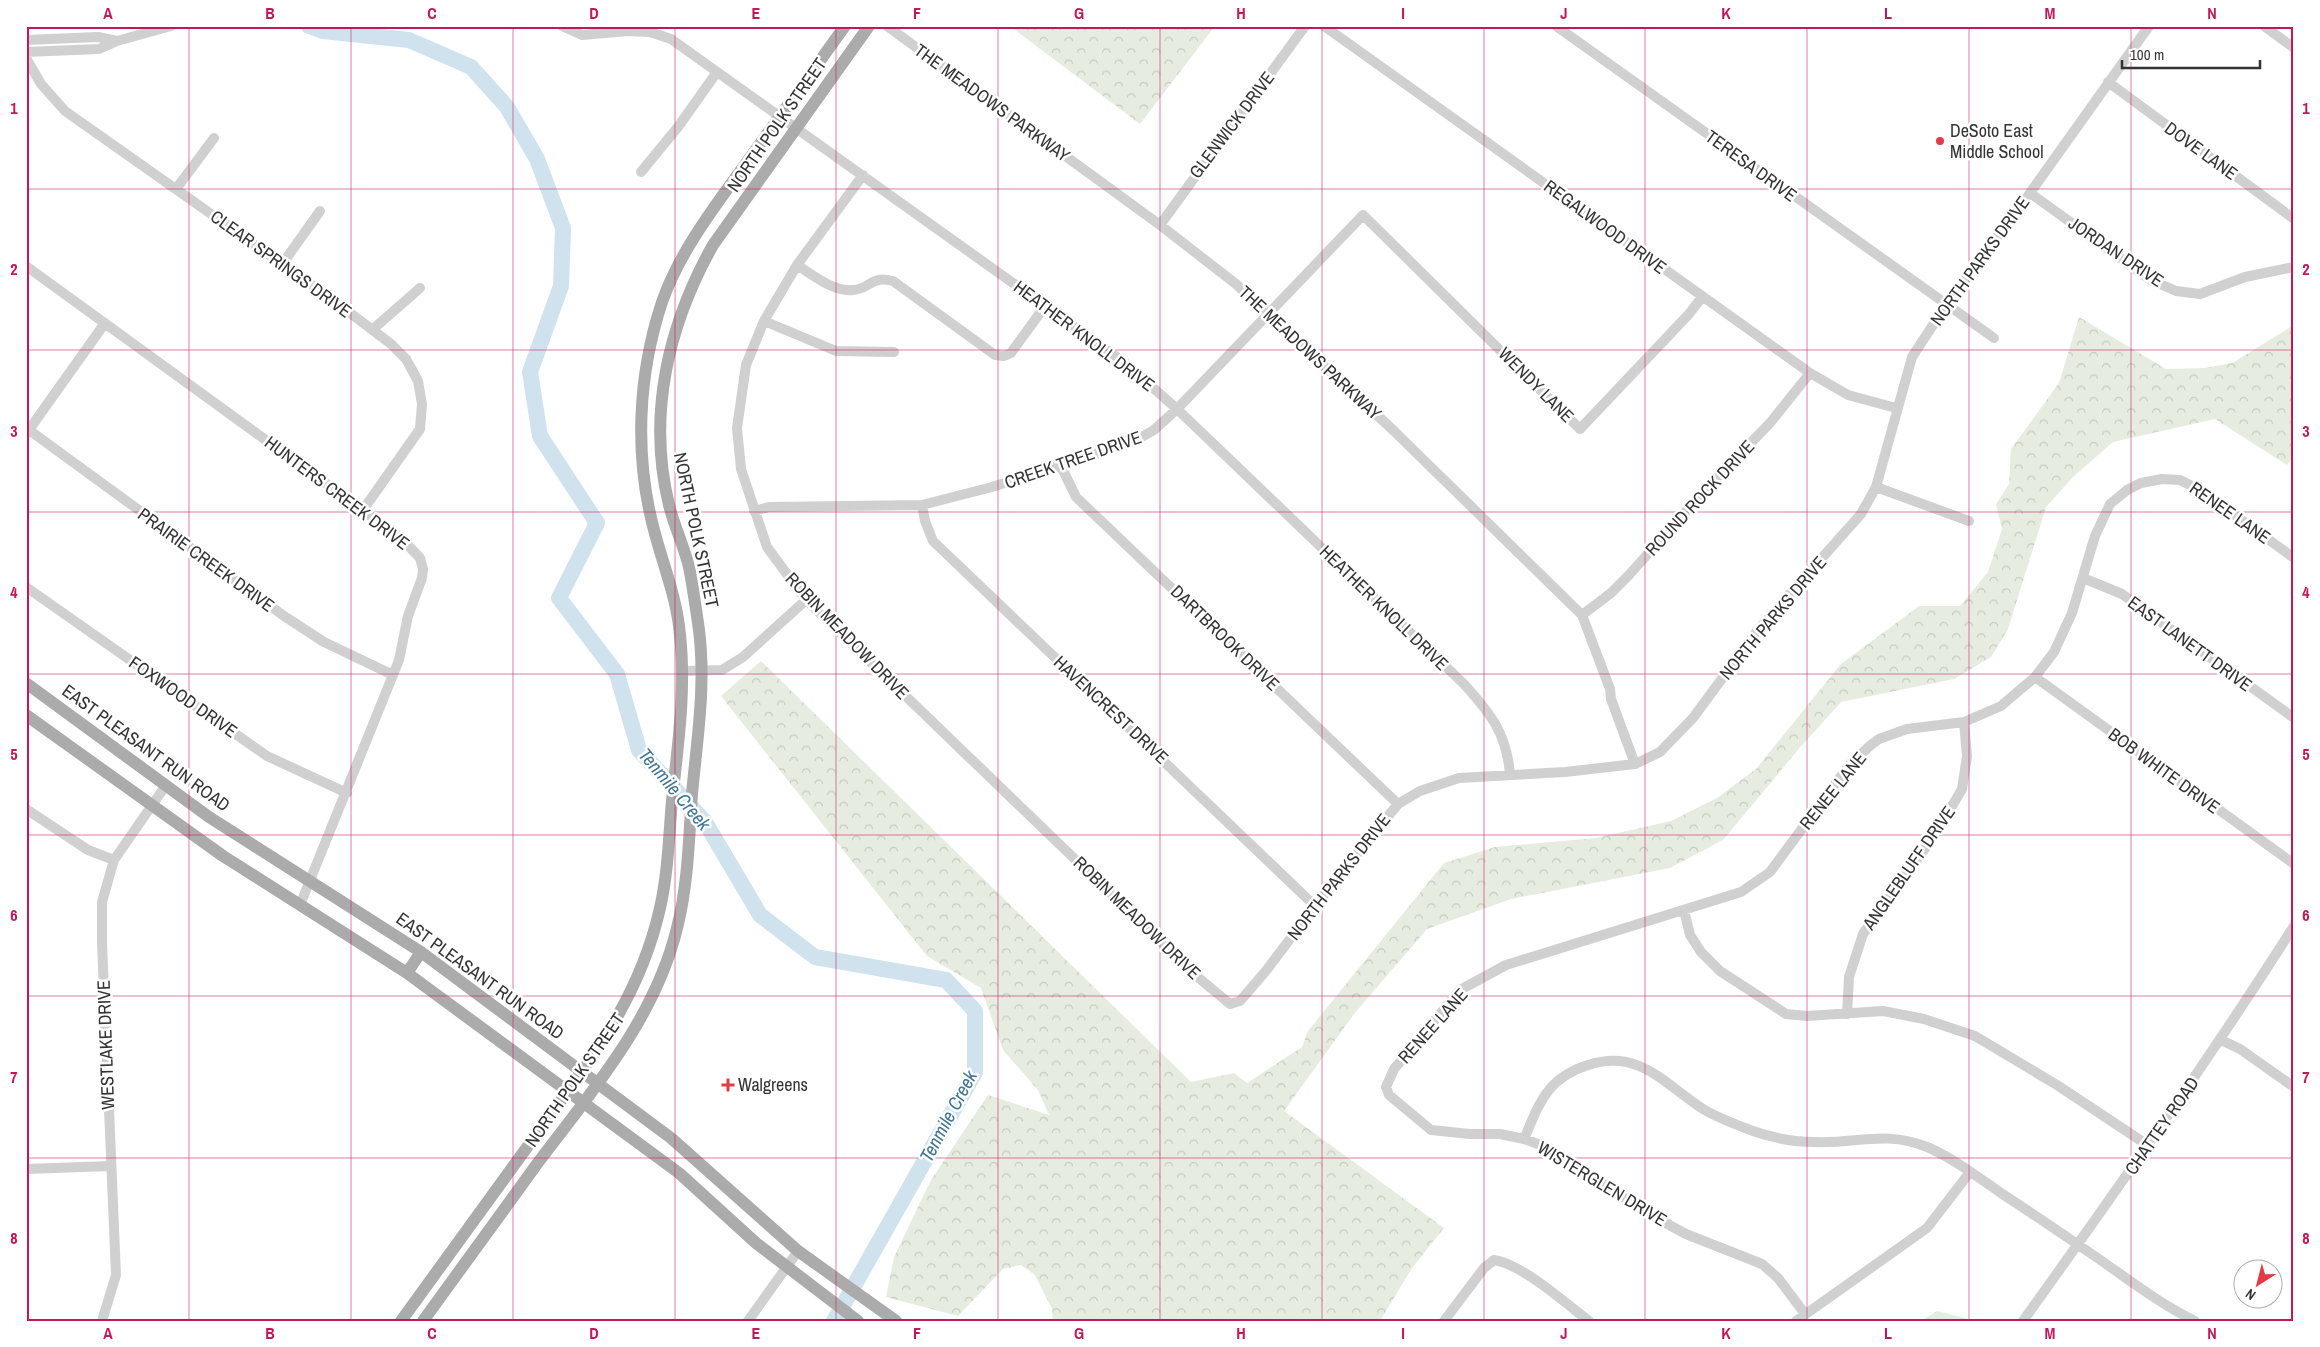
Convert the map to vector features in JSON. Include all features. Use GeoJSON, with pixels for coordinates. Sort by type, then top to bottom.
{"type":"FeatureCollection","features":[{"type":"Feature","properties":{"kind":"main road","name":"NORTH POLK STREET"},"geometry":{"type":"LineString","coordinates":[[401,1321],[583,1072],[606,1038],[643,965],[661,906],[682,706],[683,671],[680,632],[674,595],[654,530],[644,487],[641,439],[643,387],[648,357],[663,300],[681,261],[713,209],[845,26]]}},
{"type":"Feature","properties":{"kind":"main road","name":"NORTH POLK STREET"},"geometry":{"type":"LineString","coordinates":[[423,1321],[512,1197],[598,1083],[630,1036],[660,983],[678,927],[686,868],[697,736],[704,680],[688,565],[669,505],[660,454],[659,424],[662,386],[669,348],[698,271],[713,245],[869,26]]}},
{"type":"Feature","properties":{"kind":"main road","name":"EAST PLEASANT RUN ROAD"},"geometry":{"type":"LineString","coordinates":[[26,683],[209,817],[421,952],[598,1083],[691,1155],[798,1251],[896,1321]]}},
{"type":"Feature","properties":{"kind":"main road"},"geometry":{"type":"LineString","coordinates":[[26,715],[223,856],[407,973],[679,1173],[735,1225],[787,1268],[858,1321]]}},
{"type":"Feature","properties":{"kind":"main road"},"geometry":{"type":"LineString","coordinates":[[407,973],[421,952]]}},
{"type":"Feature","properties":{"kind":"main road"},"geometry":{"type":"LineString","coordinates":[[679,1173],[691,1155]]}},
{"type":"Feature","properties":{"kind":"main road"},"geometry":{"type":"LineString","coordinates":[[498,1187],[512,1197]]}},
{"type":"Feature","properties":{"kind":"street"},"geometry":{"type":"LineString","coordinates":[[26,52],[99,49],[117,41],[171,26]]}},
{"type":"Feature","properties":{"kind":"street","name":"HEATHER KNOLL DRIVE"},"geometry":{"type":"LineString","coordinates":[[562,26],[582,36],[628,31],[650,32],[671,39],[864,175],[1124,363],[1177,409],[1464,684],[1491,714],[1506,748],[1510,775]]}},
{"type":"Feature","properties":{"kind":"street","name":"THE MEADOWS PARKWAY"},"geometry":{"type":"LineString","coordinates":[[887,26],[1160,225],[1236,284],[1415,452],[1582,615],[1610,689],[1635,764]]}},
{"type":"Feature","properties":{"kind":"street","name":"GLENWICK DRIVE"},"geometry":{"type":"LineString","coordinates":[[1160,225],[1305,26]]}},
{"type":"Feature","properties":{"kind":"street","name":"REGALWOOD DRIVE"},"geometry":{"type":"LineString","coordinates":[[1324,26],[1810,373],[1848,395],[1896,408]]}},
{"type":"Feature","properties":{"kind":"street","name":"TERESA DRIVE"},"geometry":{"type":"LineString","coordinates":[[1556,26],[1994,338]]}},
{"type":"Feature","properties":{"kind":"street","name":"NORTH PARKS DRIVE"},"geometry":{"type":"LineString","coordinates":[[1230,1004],[1240,1001],[1265,972],[1315,906],[1398,804],[1420,791],[1459,778],[1635,764],[1660,752],[1693,718],[1757,631],[1861,514],[1876,487],[1896,408],[1912,357],[1946,305],[2030,193],[2149,26]]}},
{"type":"Feature","properties":{"kind":"street"},"geometry":{"type":"LineString","coordinates":[[2264,26],[2294,48]]}},
{"type":"Feature","properties":{"kind":"street"},"geometry":{"type":"LineString","coordinates":[[26,40],[98,37],[117,41]]}},
{"type":"Feature","properties":{"kind":"street","name":"CLEAR SPRINGS DRIVE"},"geometry":{"type":"LineString","coordinates":[[26,58],[41,84],[65,111],[283,263],[391,344],[406,359],[418,381],[422,404],[420,429],[363,510]]}},
{"type":"Feature","properties":{"kind":"street"},"geometry":{"type":"LineString","coordinates":[[641,172],[678,127],[717,72]]}},
{"type":"Feature","properties":{"kind":"street","name":"DOVE LANE"},"geometry":{"type":"LineString","coordinates":[[2108,82],[2294,219]]}},
{"type":"Feature","properties":{"kind":"street"},"geometry":{"type":"LineString","coordinates":[[176,190],[214,138]]}},
{"type":"Feature","properties":{"kind":"street","name":"ROBIN MEADOW DRIVE"},"geometry":{"type":"LineString","coordinates":[[864,175],[797,265],[764,321],[746,365],[737,428],[741,469],[767,548],[806,600],[1187,967],[1230,1004]]}},
{"type":"Feature","properties":{"kind":"street","name":"JORDAN DRIVE"},"geometry":{"type":"LineString","coordinates":[[2030,193],[2149,279],[2176,291],[2200,294],[2245,277],[2294,268]]}},
{"type":"Feature","properties":{"kind":"street"},"geometry":{"type":"LineString","coordinates":[[283,263],[320,211]]}},
{"type":"Feature","properties":{"kind":"street","name":"WENDY LANE"},"geometry":{"type":"LineString","coordinates":[[1363,215],[1580,429],[1689,314],[1702,297]]}},
{"type":"Feature","properties":{"kind":"street","name":"CREEK TREE DRIVE"},"geometry":{"type":"LineString","coordinates":[[754,511],[769,507],[922,505],[968,495],[1134,442],[1154,430],[1177,409],[1363,215]]}},
{"type":"Feature","properties":{"kind":"street"},"geometry":{"type":"LineString","coordinates":[[797,265],[824,282],[842,290],[855,290],[881,278],[893,281],[995,355],[1004,356],[1011,353],[1045,306]]}},
{"type":"Feature","properties":{"kind":"street","name":"HUNTERS CREEK DRIVE"},"geometry":{"type":"LineString","coordinates":[[26,266],[363,510],[402,539],[420,558],[423,569],[393,675],[311,883],[300,905]]}},
{"type":"Feature","properties":{"kind":"street"},"geometry":{"type":"LineString","coordinates":[[372,330],[420,288]]}},
{"type":"Feature","properties":{"kind":"street"},"geometry":{"type":"LineString","coordinates":[[764,321],[836,350],[894,352]]}},
{"type":"Feature","properties":{"kind":"street"},"geometry":{"type":"LineString","coordinates":[[28,432],[105,323]]}},
{"type":"Feature","properties":{"kind":"street","name":"ROUND ROCK DRIVE"},"geometry":{"type":"LineString","coordinates":[[1582,615],[1611,593],[1630,575],[1702,493],[1770,423],[1810,373]]}},
{"type":"Feature","properties":{"kind":"street","name":"PRAIRIE CREEK DRIVE"},"geometry":{"type":"LineString","coordinates":[[28,432],[284,616],[324,642],[393,675]]}},
{"type":"Feature","properties":{"kind":"street","name":"DARTBROOK DRIVE"},"geometry":{"type":"LineString","coordinates":[[1061,466],[1076,497],[1398,804]]}},
{"type":"Feature","properties":{"kind":"street","name":"RENEE LANE"},"geometry":{"type":"LineString","coordinates":[[1386,1087],[1394,1069],[1460,990],[1506,966],[1741,892],[1770,872],[1850,764],[1879,739],[1907,729],[1964,722],[2001,706],[2035,677],[2054,652],[2072,613],[2095,536],[2110,504],[2127,490],[2141,483],[2162,479],[2180,480],[2200,490],[2294,558]]}},
{"type":"Feature","properties":{"kind":"street"},"geometry":{"type":"LineString","coordinates":[[1876,487],[1969,521]]}},
{"type":"Feature","properties":{"kind":"street","name":"HAVENCREST DRIVE"},"geometry":{"type":"LineString","coordinates":[[922,505],[925,521],[933,541],[1315,906]]}},
{"type":"Feature","properties":{"kind":"street","name":"EAST LANETT DRIVE"},"geometry":{"type":"LineString","coordinates":[[2083,578],[2122,594],[2294,718]]}},
{"type":"Feature","properties":{"kind":"street","name":"FOXWOOD DRIVE"},"geometry":{"type":"LineString","coordinates":[[26,587],[267,756],[347,793]]}},
{"type":"Feature","properties":{"kind":"street"},"geometry":{"type":"LineString","coordinates":[[683,671],[722,670],[743,658],[806,600]]}},
{"type":"Feature","properties":{"kind":"street","name":"BOB WHITE DRIVE"},"geometry":{"type":"LineString","coordinates":[[2035,677],[2294,864]]}},
{"type":"Feature","properties":{"kind":"street","name":"ANGLEBLUFF DRIVE"},"geometry":{"type":"LineString","coordinates":[[1847,1014],[1849,977],[1863,934],[1937,832],[1962,789],[1967,756],[1964,722]]}},
{"type":"Feature","properties":{"kind":"street","name":"WESTLAKE DRIVE"},"geometry":{"type":"LineString","coordinates":[[102,1321],[116,1275],[102,902],[114,860],[166,785]]}},
{"type":"Feature","properties":{"kind":"street"},"geometry":{"type":"LineString","coordinates":[[26,809],[88,850],[114,860]]}},
{"type":"Feature","properties":{"kind":"street"},"geometry":{"type":"LineString","coordinates":[[1684,910],[1690,935],[1701,952],[1720,971],[1746,990],[1786,1014],[1806,1016],[1884,1011],[1924,1019],[1975,1036],[2057,1085],[2148,1146]]}},
{"type":"Feature","properties":{"kind":"street","name":"CHATTEY ROAD"},"geometry":{"type":"LineString","coordinates":[[2023,1321],[2221,1040],[2294,926]]}},
{"type":"Feature","properties":{"kind":"street"},"geometry":{"type":"LineString","coordinates":[[2221,1040],[2240,1049],[2294,1087]]}},
{"type":"Feature","properties":{"kind":"street"},"geometry":{"type":"LineString","coordinates":[[1524,1138],[1540,1100],[1550,1086],[1572,1070],[1595,1063],[1623,1060],[1657,1074],[1703,1109],[1744,1128],[1775,1138],[1816,1143],[1874,1137],[1909,1140],[1930,1148],[1970,1172],[2127,1279],[2195,1321]]}},
{"type":"Feature","properties":{"kind":"street","name":"WISTERGLEN DRIVE"},"geometry":{"type":"LineString","coordinates":[[1386,1087],[1390,1095],[1400,1105],[1431,1130],[1470,1134],[1500,1134],[1524,1138],[1549,1148],[1655,1218],[1686,1234],[1762,1264],[1778,1278],[1805,1314]]}},
{"type":"Feature","properties":{"kind":"street"},"geometry":{"type":"LineString","coordinates":[[26,1169],[111,1166]]}},
{"type":"Feature","properties":{"kind":"street"},"geometry":{"type":"LineString","coordinates":[[1796,1321],[1927,1228],[1970,1172]]}},
{"type":"Feature","properties":{"kind":"street"},"geometry":{"type":"LineString","coordinates":[[748,1321],[798,1251]]}},
{"type":"Feature","properties":{"kind":"street"},"geometry":{"type":"LineString","coordinates":[[1444,1321],[1484,1268],[1494,1260],[1509,1264],[1589,1321]]}},
{"type":"Feature","properties":{"kind":"green space"},"geometry":{"type":"Polygon","coordinates":[[[1017,26],[1215,26],[1140,124],[1015,30],[1017,26]]]}},
{"type":"Feature","properties":{"kind":"green space"},"geometry":{"type":"Polygon","coordinates":[[[2079,317],[2166,369],[2205,368],[2232,363],[2294,325],[2294,456],[2287,465],[2215,419],[2113,442],[2073,477],[2046,507],[2008,629],[1991,657],[1954,679],[1841,702],[1797,751],[1723,840],[1670,868],[1511,899],[1427,929],[1354,1014],[1284,1111],[1444,1228],[1412,1268],[1380,1321],[1053,1321],[1052,1309],[1035,1275],[1021,1265],[1003,1269],[958,1316],[886,1297],[894,1257],[931,1180],[988,1095],[1049,1115],[1038,1090],[1003,1050],[981,988],[927,956],[721,696],[761,661],[1191,1082],[1234,1073],[1247,1083],[1302,1047],[1308,1031],[1444,863],[1495,847],[1596,838],[1671,821],[1717,798],[1756,769],[1841,664],[1919,606],[1960,606],[1988,572],[2002,529],[1996,504],[2009,484],[2011,449],[2059,383],[2079,317]]]}},
{"type":"Feature","properties":{"kind":"green space"},"geometry":{"type":"Polygon","coordinates":[[[1937,1311],[1976,1321],[1921,1321],[1937,1311]]]}},
{"type":"Feature","properties":{"kind":"waterway","name":"Tenmile Creek"},"geometry":{"type":"LineString","coordinates":[[309,26],[323,31],[409,40],[471,67],[507,107],[537,159],[563,228],[561,286],[530,372],[540,436],[597,523],[559,598],[617,674],[639,750],[705,822],[760,915],[815,957],[946,980],[975,1011],[975,1072],[834,1321]]}},
{"type":"Feature","properties":{"kind":"place","name":"DeSoto East Middle School"},"geometry":{"type":"Point","coordinates":[1940,141]}},
{"type":"Feature","properties":{"kind":"place","name":"Walgreens"},"geometry":{"type":"Point","coordinates":[728,1085]}}]}
